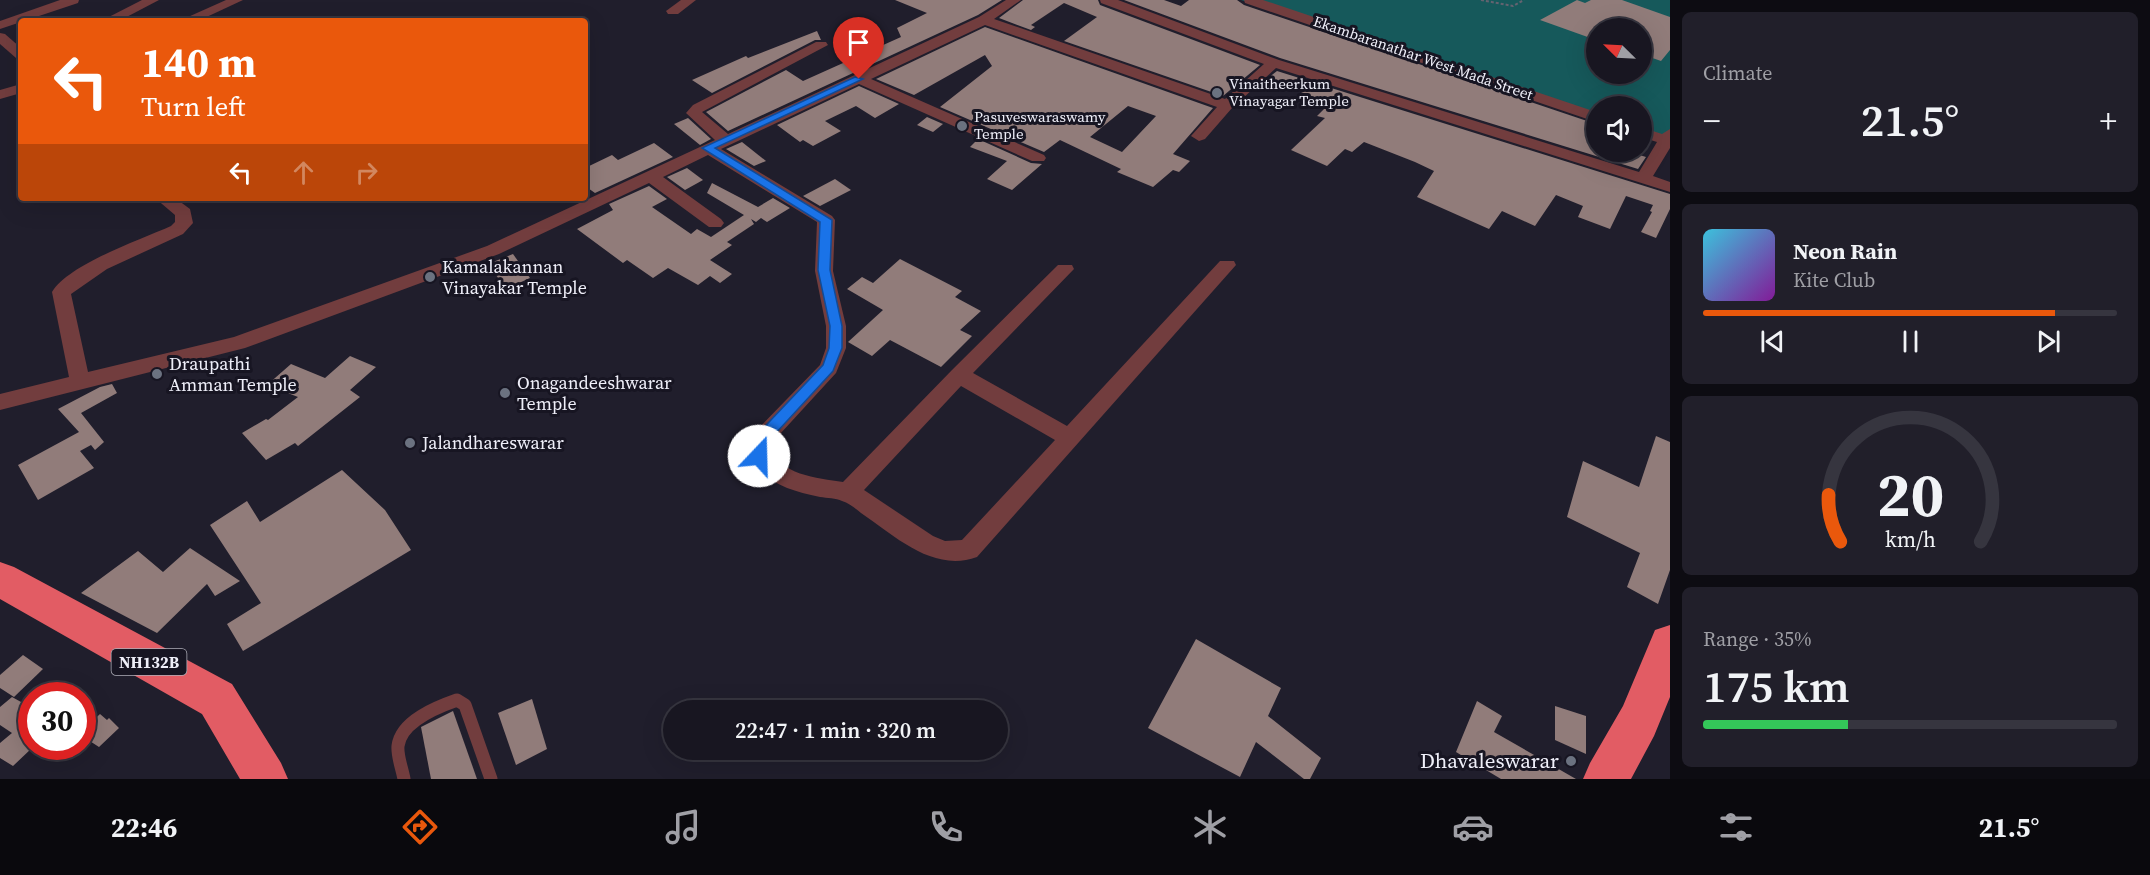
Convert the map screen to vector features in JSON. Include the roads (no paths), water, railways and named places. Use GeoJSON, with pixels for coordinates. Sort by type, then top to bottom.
{"type":"FeatureCollection","features":[{"type":"Feature","properties":{"kind":"highway","name":"NH132B"},"geometry":{"type":"LineString","coordinates":[[0,579],[217,699],[265,779]]}},
{"type":"Feature","properties":{"kind":"highway"},"geometry":{"type":"LineString","coordinates":[[1606,779],[1639,721],[1670,644]]}},
{"type":"Feature","properties":{"kind":"street"},"geometry":{"type":"LineString","coordinates":[[20,18],[73,0]]}},
{"type":"Feature","properties":{"kind":"street"},"geometry":{"type":"LineString","coordinates":[[114,18],[153,0]]}},
{"type":"Feature","properties":{"kind":"street"},"geometry":{"type":"LineString","coordinates":[[193,18],[237,0]]}},
{"type":"Feature","properties":{"kind":"street"},"geometry":{"type":"LineString","coordinates":[[673,11],[690,0]]}},
{"type":"Feature","properties":{"kind":"street"},"geometry":{"type":"LineString","coordinates":[[0,402],[249,339],[493,250],[984,20],[1015,0]]}},
{"type":"Feature","properties":{"kind":"street"},"geometry":{"type":"LineString","coordinates":[[1106,0],[1274,63],[1670,187]]}},
{"type":"Feature","properties":{"kind":"street","name":"Ekambaranathar West Mada Street"},"geometry":{"type":"LineString","coordinates":[[1250,0],[1586,114]]}},
{"type":"Feature","properties":{"kind":"street"},"geometry":{"type":"LineString","coordinates":[[0,25],[18,19]]}},
{"type":"Feature","properties":{"kind":"street"},"geometry":{"type":"LineString","coordinates":[[984,20],[1227,105]]}},
{"type":"Feature","properties":{"kind":"street"},"geometry":{"type":"LineString","coordinates":[[0,37],[18,51]]}},
{"type":"Feature","properties":{"kind":"street"},"geometry":{"type":"LineString","coordinates":[[725,140],[694,113],[698,108],[821,45]]}},
{"type":"Feature","properties":{"kind":"street"},"geometry":{"type":"LineString","coordinates":[[1199,136],[1227,105],[1274,63]]}},
{"type":"Feature","properties":{"kind":"street"},"geometry":{"type":"LineString","coordinates":[[859,79],[1038,158]]}},
{"type":"Feature","properties":{"kind":"street"},"geometry":{"type":"LineString","coordinates":[[0,95],[18,89]]}},
{"type":"Feature","properties":{"kind":"street"},"geometry":{"type":"LineString","coordinates":[[1644,177],[1669,139],[1652,135]]}},
{"type":"Feature","properties":{"kind":"street"},"geometry":{"type":"LineString","coordinates":[[707,148],[826,220],[824,270],[836,326],[836,348],[829,368],[757,444],[759,456],[773,470],[801,483],[848,492],[924,543],[945,551],[969,550],[1227,265]]}},
{"type":"Feature","properties":{"kind":"street"},"geometry":{"type":"LineString","coordinates":[[650,175],[714,223]]}},
{"type":"Feature","properties":{"kind":"street"},"geometry":{"type":"LineString","coordinates":[[80,381],[61,292],[71,282],[91,271],[177,230],[184,223],[184,213],[168,201]]}},
{"type":"Feature","properties":{"kind":"street"},"geometry":{"type":"LineString","coordinates":[[848,492],[959,375],[1065,269]]}},
{"type":"Feature","properties":{"kind":"street"},"geometry":{"type":"LineString","coordinates":[[959,375],[1070,438]]}},
{"type":"Feature","properties":{"kind":"lane"},"geometry":{"type":"LineString","coordinates":[[405,779],[398,744],[404,731],[413,722],[457,700],[465,705],[491,779]]}},
{"type":"Feature","properties":{"kind":"place","name":"Vinaitheerkum Vinayagar Temple"},"geometry":{"type":"Point","coordinates":[1217,93]}},
{"type":"Feature","properties":{"kind":"place","name":"Pasuveswaraswamy Temple"},"geometry":{"type":"Point","coordinates":[962,126]}},
{"type":"Feature","properties":{"kind":"place","name":"Kamalakannan Vinayakar Temple"},"geometry":{"type":"Point","coordinates":[430,277]}},
{"type":"Feature","properties":{"kind":"place","name":"Draupathi Amman Temple"},"geometry":{"type":"Point","coordinates":[157,374]}},
{"type":"Feature","properties":{"kind":"place","name":"Onagandeeshwarar Temple"},"geometry":{"type":"Point","coordinates":[505,393]}},
{"type":"Feature","properties":{"kind":"place","name":"Jalandhareswarar"},"geometry":{"type":"Point","coordinates":[410,443]}},
{"type":"Feature","properties":{"kind":"place","name":"Dhavaleswarar"},"geometry":{"type":"Point","coordinates":[1571,761]}}]}
